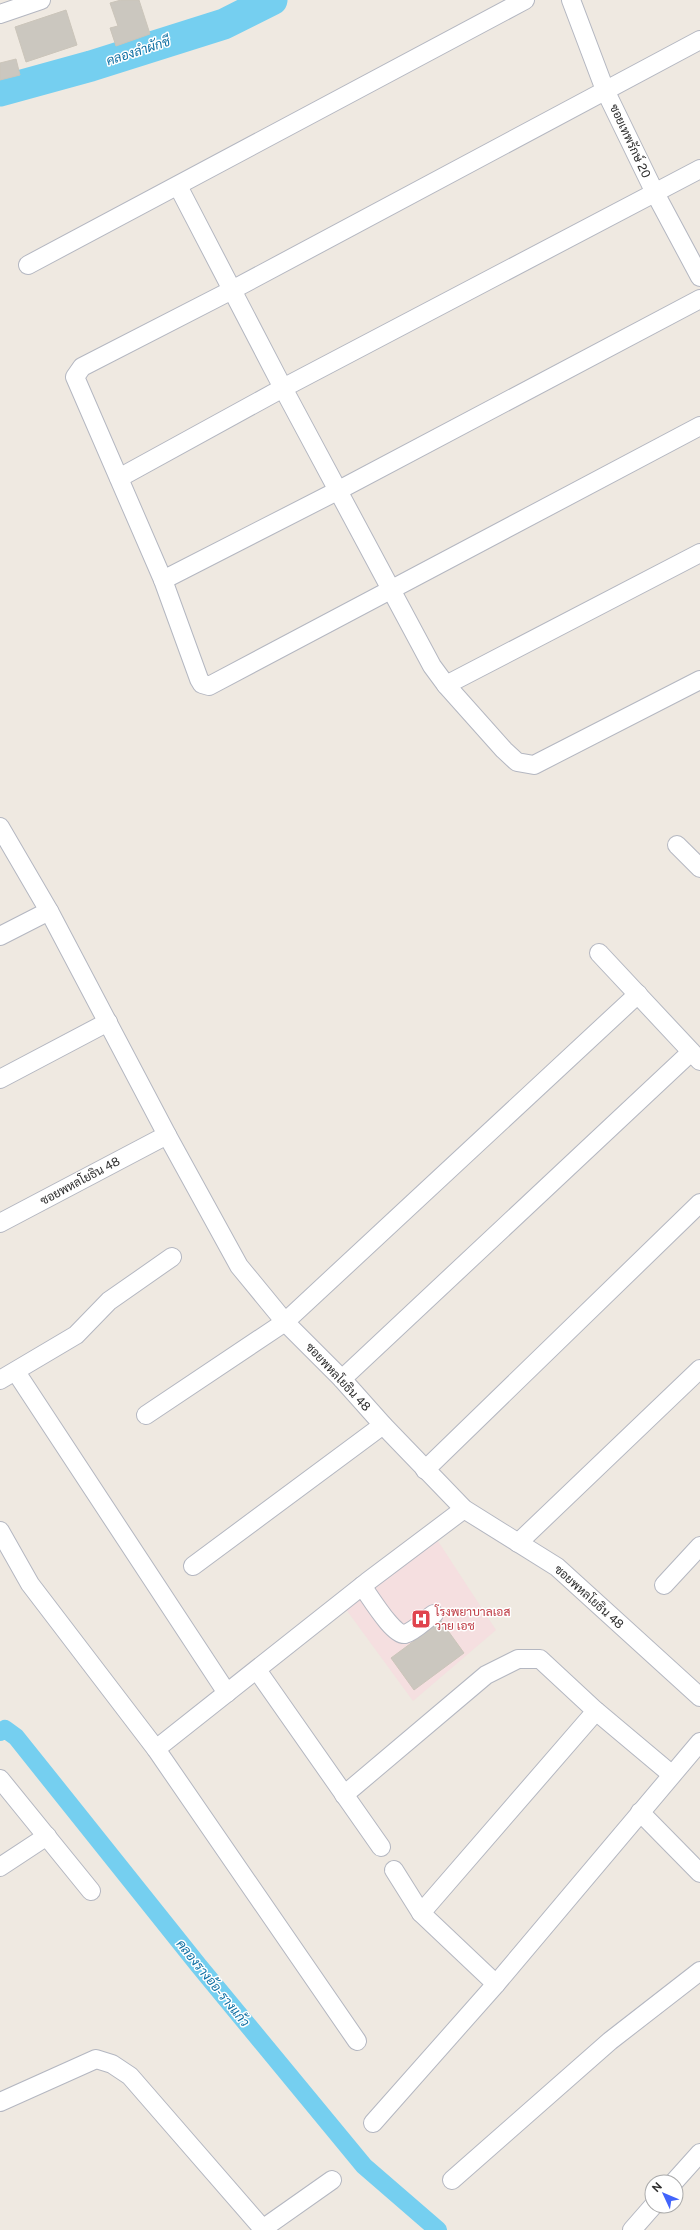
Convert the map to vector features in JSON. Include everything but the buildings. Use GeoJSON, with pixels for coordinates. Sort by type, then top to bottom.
{"type":"FeatureCollection","features":[{"type":"Feature","properties":{"kind":"street"},"geometry":{"type":"LineString","coordinates":[[0,14],[41,0]]}},
{"type":"Feature","properties":{"kind":"street"},"geometry":{"type":"LineString","coordinates":[[28,265],[525,0]]}},
{"type":"Feature","properties":{"kind":"street","name":"ซอยเทพรักษ์ 20"},"geometry":{"type":"LineString","coordinates":[[571,0],[606,90],[655,193],[700,277]]}},
{"type":"Feature","properties":{"kind":"street"},"geometry":{"type":"LineString","coordinates":[[700,40],[232,290],[82,367],[75,377],[163,580],[199,680],[202,684],[209,686],[391,588],[700,426]]}},
{"type":"Feature","properties":{"kind":"street"},"geometry":{"type":"LineString","coordinates":[[119,478],[283,388],[700,169]]}},
{"type":"Feature","properties":{"kind":"street"},"geometry":{"type":"LineString","coordinates":[[178,186],[283,388],[432,666],[446,685],[504,750],[517,762],[534,765],[700,680]]}},
{"type":"Feature","properties":{"kind":"street"},"geometry":{"type":"LineString","coordinates":[[163,580],[339,490],[700,300]]}},
{"type":"Feature","properties":{"kind":"street"},"geometry":{"type":"LineString","coordinates":[[446,685],[700,553]]}},
{"type":"Feature","properties":{"kind":"street"},"geometry":{"type":"LineString","coordinates":[[0,827],[49,910],[167,1135]]}},
{"type":"Feature","properties":{"kind":"street"},"geometry":{"type":"LineString","coordinates":[[677,845],[700,868]]}},
{"type":"Feature","properties":{"kind":"street"},"geometry":{"type":"LineString","coordinates":[[0,936],[49,910]]}},
{"type":"Feature","properties":{"kind":"street"},"geometry":{"type":"LineString","coordinates":[[342,1379],[696,1057],[599,953]]}},
{"type":"Feature","properties":{"kind":"street"},"geometry":{"type":"LineString","coordinates":[[146,1415],[284,1322],[638,994]]}},
{"type":"Feature","properties":{"kind":"street"},"geometry":{"type":"LineString","coordinates":[[0,1079],[108,1022]]}},
{"type":"Feature","properties":{"kind":"street","name":"ซอยพหลโยธิน 48"},"geometry":{"type":"LineString","coordinates":[[0,1223],[167,1135],[238,1266],[284,1322],[342,1379],[383,1425],[464,1510],[557,1567],[700,1698]]}},
{"type":"Feature","properties":{"kind":"street"},"geometry":{"type":"LineString","coordinates":[[426,1470],[700,1203]]}},
{"type":"Feature","properties":{"kind":"street"},"geometry":{"type":"LineString","coordinates":[[172,1257],[109,1300],[76,1335],[8,1376],[227,1693]]}},
{"type":"Feature","properties":{"kind":"street"},"geometry":{"type":"LineString","coordinates":[[518,1543],[700,1369]]}},
{"type":"Feature","properties":{"kind":"street"},"geometry":{"type":"LineString","coordinates":[[193,1566],[383,1425]]}},
{"type":"Feature","properties":{"kind":"street"},"geometry":{"type":"LineString","coordinates":[[156,1749],[362,1586],[464,1510]]}},
{"type":"Feature","properties":{"kind":"street"},"geometry":{"type":"LineString","coordinates":[[0,1531],[30,1584],[156,1749],[357,2041]]}},
{"type":"Feature","properties":{"kind":"street"},"geometry":{"type":"LineString","coordinates":[[664,1585],[700,1546]]}},
{"type":"Feature","properties":{"kind":"street"},"geometry":{"type":"LineString","coordinates":[[362,1586],[392,1628],[399,1634],[406,1634],[434,1614]]}},
{"type":"Feature","properties":{"kind":"street"},"geometry":{"type":"LineString","coordinates":[[344,1795],[486,1675],[518,1659],[540,1659],[596,1711],[671,1774]]}},
{"type":"Feature","properties":{"kind":"street"},"geometry":{"type":"LineString","coordinates":[[257,1670],[381,1847]]}},
{"type":"Feature","properties":{"kind":"street"},"geometry":{"type":"LineString","coordinates":[[421,1913],[596,1711]]}},
{"type":"Feature","properties":{"kind":"street"},"geometry":{"type":"LineString","coordinates":[[373,2123],[496,1984],[671,1774],[700,1742]]}},
{"type":"Feature","properties":{"kind":"street"},"geometry":{"type":"LineString","coordinates":[[0,1779],[91,1891]]}},
{"type":"Feature","properties":{"kind":"street"},"geometry":{"type":"LineString","coordinates":[[640,1812],[700,1873]]}},
{"type":"Feature","properties":{"kind":"street"},"geometry":{"type":"LineString","coordinates":[[0,1867],[47,1836]]}},
{"type":"Feature","properties":{"kind":"street"},"geometry":{"type":"LineString","coordinates":[[394,1870],[421,1913],[496,1984]]}},
{"type":"Feature","properties":{"kind":"street"},"geometry":{"type":"LineString","coordinates":[[452,2180],[610,2041],[700,1972]]}},
{"type":"Feature","properties":{"kind":"street"},"geometry":{"type":"LineString","coordinates":[[0,2102],[96,2059],[112,2064],[130,2076],[262,2230],[332,2180]]}},
{"type":"Feature","properties":{"kind":"street"},"geometry":{"type":"LineString","coordinates":[[681,2174],[700,2153]]}},
{"type":"Feature","properties":{"kind":"street"},"geometry":{"type":"LineString","coordinates":[[684,2178],[700,2176]]}},
{"type":"Feature","properties":{"kind":"street"},"geometry":{"type":"LineString","coordinates":[[642,2227],[649,2214]]}},
{"type":"Feature","properties":{"kind":"shaded area","name":"โรงพยาบาลเอส วาย เอช"},"geometry":{"type":"Polygon","coordinates":[[[438,1541],[496,1630],[413,1701],[345,1608],[438,1541]]]}},
{"type":"Feature","properties":{"kind":"waterway","name":"คลองลำผักชี"},"geometry":{"type":"LineString","coordinates":[[0,91],[91,66],[224,24],[272,0]]}},
{"type":"Feature","properties":{"kind":"waterway","name":"คลองรางอ้อ-รางแก้ว"},"geometry":{"type":"LineString","coordinates":[[0,1732],[5,1729],[16,1737],[199,1966],[364,2166],[438,2230]]}},
{"type":"Feature","properties":{"kind":"place","name":"โรงพยาบาลเอส วาย เอช"},"geometry":{"type":"Point","coordinates":[421,1619]}}]}
